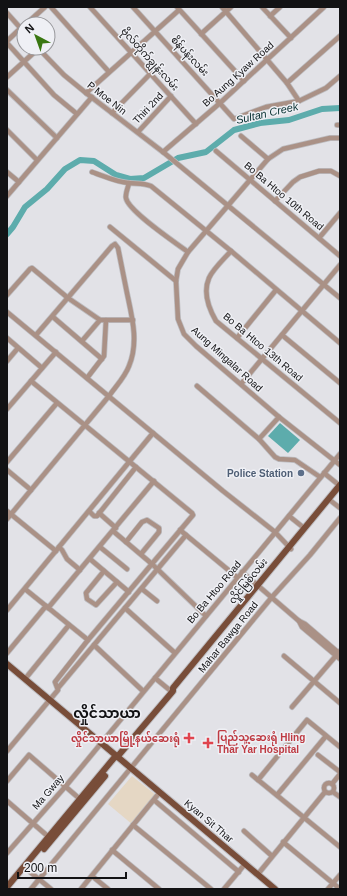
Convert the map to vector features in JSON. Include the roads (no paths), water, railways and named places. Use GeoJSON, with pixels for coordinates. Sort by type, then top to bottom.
{"type":"FeatureCollection","features":[{"type":"Feature","properties":{"kind":"main road","name":"လှိုင်မြစ်လမ်း"},"geometry":{"type":"LineString","coordinates":[[10,889],[114,758],[118,756],[175,690],[290,548],[331,501],[340,487]]}},
{"type":"Feature","properties":{"kind":"main road","name":"လှိုင်မြစ်လမ်း"},"geometry":{"type":"LineString","coordinates":[[290,548],[304,528],[340,487]]}},
{"type":"Feature","properties":{"kind":"main road","name":"Kyan Sit Thar"},"geometry":{"type":"LineString","coordinates":[[7,664],[275,889]]}},
{"type":"Feature","properties":{"kind":"main road","name":"လှိုင်မြစ်လမ်း"},"geometry":{"type":"LineString","coordinates":[[7,887],[26,868]]}},
{"type":"Feature","properties":{"kind":"street"},"geometry":{"type":"LineString","coordinates":[[36,16],[45,7]]}},
{"type":"Feature","properties":{"kind":"street"},"geometry":{"type":"LineString","coordinates":[[51,7],[109,72]]}},
{"type":"Feature","properties":{"kind":"street","name":"ဗိုလ်တိုက်ချွန်းလမ်း"},"geometry":{"type":"LineString","coordinates":[[90,7],[196,124]]}},
{"type":"Feature","properties":{"kind":"street","name":"စိန်ပန်းလမ်း"},"geometry":{"type":"LineString","coordinates":[[133,7],[234,119],[266,107],[299,101]]}},
{"type":"Feature","properties":{"kind":"street"},"geometry":{"type":"LineString","coordinates":[[222,7],[287,83],[299,101],[326,88],[340,76]]}},
{"type":"Feature","properties":{"kind":"street"},"geometry":{"type":"LineString","coordinates":[[201,34],[231,7]]}},
{"type":"Feature","properties":{"kind":"street"},"geometry":{"type":"LineString","coordinates":[[262,7],[291,38]]}},
{"type":"Feature","properties":{"kind":"street"},"geometry":{"type":"LineString","coordinates":[[270,16],[280,7]]}},
{"type":"Feature","properties":{"kind":"street","name":"Bo Aung Kyaw Road"},"geometry":{"type":"LineString","coordinates":[[163,152],[220,103],[324,7]]}},
{"type":"Feature","properties":{"kind":"street"},"geometry":{"type":"LineString","coordinates":[[86,92],[155,31],[178,8],[244,81]]}},
{"type":"Feature","properties":{"kind":"street"},"geometry":{"type":"LineString","coordinates":[[7,13],[16,20]]}},
{"type":"Feature","properties":{"kind":"street"},"geometry":{"type":"LineString","coordinates":[[16,34],[7,42],[54,95],[77,114]]}},
{"type":"Feature","properties":{"kind":"street"},"geometry":{"type":"LineString","coordinates":[[287,83],[340,36]]}},
{"type":"Feature","properties":{"kind":"street"},"geometry":{"type":"LineString","coordinates":[[7,77],[30,56]]}},
{"type":"Feature","properties":{"kind":"street","name":"P Moe Nin"},"geometry":{"type":"LineString","coordinates":[[46,56],[64,75],[138,132],[228,206]]}},
{"type":"Feature","properties":{"kind":"street"},"geometry":{"type":"LineString","coordinates":[[112,113],[151,73]]}},
{"type":"Feature","properties":{"kind":"street"},"geometry":{"type":"LineString","coordinates":[[7,90],[57,138]]}},
{"type":"Feature","properties":{"kind":"street","name":"Thiri 2nd"},"geometry":{"type":"LineString","coordinates":[[138,132],[171,96]]}},
{"type":"Feature","properties":{"kind":"street"},"geometry":{"type":"LineString","coordinates":[[7,196],[92,97]]}},
{"type":"Feature","properties":{"kind":"street"},"geometry":{"type":"LineString","coordinates":[[7,130],[37,160]]}},
{"type":"Feature","properties":{"kind":"street"},"geometry":{"type":"LineString","coordinates":[[241,136],[268,159]]}},
{"type":"Feature","properties":{"kind":"street","name":"Aung Mingalar Road"},"geometry":{"type":"LineString","coordinates":[[340,138],[330,138],[283,149],[268,159],[188,252],[178,269],[176,281],[178,319],[184,334],[279,417],[340,465]]}},
{"type":"Feature","properties":{"kind":"street","name":"Bo Ba Htoo 10th Road"},"geometry":{"type":"LineString","coordinates":[[216,151],[340,256]]}},
{"type":"Feature","properties":{"kind":"street"},"geometry":{"type":"LineString","coordinates":[[275,201],[293,182],[300,177],[319,171],[331,171],[340,176]]}},
{"type":"Feature","properties":{"kind":"street"},"geometry":{"type":"LineString","coordinates":[[7,172],[19,182]]}},
{"type":"Feature","properties":{"kind":"street"},"geometry":{"type":"LineString","coordinates":[[92,172],[114,180],[129,183],[140,183],[151,186],[340,343]]}},
{"type":"Feature","properties":{"kind":"street"},"geometry":{"type":"LineString","coordinates":[[129,183],[126,193],[126,199],[129,204],[137,213],[188,252]]}},
{"type":"Feature","properties":{"kind":"street"},"geometry":{"type":"LineString","coordinates":[[228,206],[340,298]]}},
{"type":"Feature","properties":{"kind":"street"},"geometry":{"type":"LineString","coordinates":[[319,238],[340,213]]}},
{"type":"Feature","properties":{"kind":"street"},"geometry":{"type":"LineString","coordinates":[[110,227],[176,281]]}},
{"type":"Feature","properties":{"kind":"street"},"geometry":{"type":"LineString","coordinates":[[7,519],[9,513],[31,490],[109,396],[123,378],[130,365],[134,337],[133,320],[118,248],[115,244],[36,335]]}},
{"type":"Feature","properties":{"kind":"street","name":"Bo Ba Htoo 13th Road"},"geometry":{"type":"LineString","coordinates":[[231,251],[208,280],[207,296],[210,312],[216,321],[340,423]]}},
{"type":"Feature","properties":{"kind":"street"},"geometry":{"type":"LineString","coordinates":[[241,384],[340,265]]}},
{"type":"Feature","properties":{"kind":"street"},"geometry":{"type":"LineString","coordinates":[[7,295],[32,268],[68,298],[100,320],[133,320]]}},
{"type":"Feature","properties":{"kind":"street"},"geometry":{"type":"LineString","coordinates":[[237,338],[276,290]]}},
{"type":"Feature","properties":{"kind":"street"},"geometry":{"type":"LineString","coordinates":[[8,315],[36,335],[153,433],[276,532],[290,548]]}},
{"type":"Feature","properties":{"kind":"street"},"geometry":{"type":"LineString","coordinates":[[53,317],[102,358]]}},
{"type":"Feature","properties":{"kind":"street"},"geometry":{"type":"LineString","coordinates":[[82,342],[100,320]]}},
{"type":"Feature","properties":{"kind":"street"},"geometry":{"type":"LineString","coordinates":[[87,378],[104,356],[106,320]]}},
{"type":"Feature","properties":{"kind":"street"},"geometry":{"type":"LineString","coordinates":[[282,335],[340,383]]}},
{"type":"Feature","properties":{"kind":"street"},"geometry":{"type":"LineString","coordinates":[[7,338],[42,368]]}},
{"type":"Feature","properties":{"kind":"street"},"geometry":{"type":"LineString","coordinates":[[7,361],[18,348]]}},
{"type":"Feature","properties":{"kind":"street"},"geometry":{"type":"LineString","coordinates":[[7,409],[56,352]]}},
{"type":"Feature","properties":{"kind":"street"},"geometry":{"type":"LineString","coordinates":[[30,381],[154,481],[193,515],[88,640],[55,682],[58,688]]}},
{"type":"Feature","properties":{"kind":"street"},"geometry":{"type":"LineString","coordinates":[[197,386],[260,440],[275,457],[279,459],[295,460],[320,477]]}},
{"type":"Feature","properties":{"kind":"street"},"geometry":{"type":"LineString","coordinates":[[7,462],[57,403]]}},
{"type":"Feature","properties":{"kind":"street"},"geometry":{"type":"LineString","coordinates":[[260,440],[279,417]]}},
{"type":"Feature","properties":{"kind":"street"},"geometry":{"type":"LineString","coordinates":[[7,610],[153,433]]}},
{"type":"Feature","properties":{"kind":"street","name":"Bo Ba Htoo Road"},"geometry":{"type":"LineString","coordinates":[[101,743],[340,454]]}},
{"type":"Feature","properties":{"kind":"street"},"geometry":{"type":"LineString","coordinates":[[88,511],[95,516],[99,513],[136,467]]}},
{"type":"Feature","properties":{"kind":"street"},"geometry":{"type":"LineString","coordinates":[[7,470],[31,490]]}},
{"type":"Feature","properties":{"kind":"street"},"geometry":{"type":"LineString","coordinates":[[324,473],[340,487]]}},
{"type":"Feature","properties":{"kind":"street"},"geometry":{"type":"LineString","coordinates":[[7,653],[115,530],[154,481]]}},
{"type":"Feature","properties":{"kind":"street"},"geometry":{"type":"LineString","coordinates":[[331,501],[340,508]]}},
{"type":"Feature","properties":{"kind":"street"},"geometry":{"type":"LineString","coordinates":[[9,513],[57,549],[62,550],[67,559],[80,570]]}},
{"type":"Feature","properties":{"kind":"street"},"geometry":{"type":"LineString","coordinates":[[99,513],[126,542],[152,564],[206,616]]}},
{"type":"Feature","properties":{"kind":"street"},"geometry":{"type":"LineString","coordinates":[[289,516],[304,528]]}},
{"type":"Feature","properties":{"kind":"street","name":"Mahar Bawga Road"},"geometry":{"type":"LineString","coordinates":[[31,889],[272,597],[310,555],[340,518]]}},
{"type":"Feature","properties":{"kind":"street"},"geometry":{"type":"LineString","coordinates":[[126,542],[142,522],[147,520],[158,528],[159,532],[141,554]]}},
{"type":"Feature","properties":{"kind":"street"},"geometry":{"type":"LineString","coordinates":[[180,530],[238,578]]}},
{"type":"Feature","properties":{"kind":"street"},"geometry":{"type":"LineString","coordinates":[[7,751],[186,535]]}},
{"type":"Feature","properties":{"kind":"street"},"geometry":{"type":"LineString","coordinates":[[100,547],[127,569]]}},
{"type":"Feature","properties":{"kind":"street"},"geometry":{"type":"LineString","coordinates":[[90,559],[129,592]]}},
{"type":"Feature","properties":{"kind":"street"},"geometry":{"type":"LineString","coordinates":[[104,571],[86,593],[87,599],[96,605],[117,582]]}},
{"type":"Feature","properties":{"kind":"street"},"geometry":{"type":"LineString","coordinates":[[242,572],[299,621],[302,627],[339,654],[292,707]]}},
{"type":"Feature","properties":{"kind":"street"},"geometry":{"type":"LineString","coordinates":[[25,589],[88,640]]}},
{"type":"Feature","properties":{"kind":"street"},"geometry":{"type":"LineString","coordinates":[[142,589],[157,602]]}},
{"type":"Feature","properties":{"kind":"street"},"geometry":{"type":"LineString","coordinates":[[125,608],[175,653]]}},
{"type":"Feature","properties":{"kind":"street"},"geometry":{"type":"LineString","coordinates":[[25,679],[69,625]]}},
{"type":"Feature","properties":{"kind":"street"},"geometry":{"type":"LineString","coordinates":[[94,645],[143,692]]}},
{"type":"Feature","properties":{"kind":"street"},"geometry":{"type":"LineString","coordinates":[[284,656],[340,703]]}},
{"type":"Feature","properties":{"kind":"street"},"geometry":{"type":"LineString","coordinates":[[154,678],[173,691]]}},
{"type":"Feature","properties":{"kind":"street"},"geometry":{"type":"LineString","coordinates":[[258,780],[307,720],[340,747]]}},
{"type":"Feature","properties":{"kind":"street"},"geometry":{"type":"LineString","coordinates":[[277,795],[326,736]]}},
{"type":"Feature","properties":{"kind":"street","name":"Ma Gway"},"geometry":{"type":"LineString","coordinates":[[7,853],[65,787],[101,743]]}},
{"type":"Feature","properties":{"kind":"street"},"geometry":{"type":"LineString","coordinates":[[318,755],[340,773],[332,784]]}},
{"type":"Feature","properties":{"kind":"street"},"geometry":{"type":"LineString","coordinates":[[7,781],[29,756],[82,800]]}},
{"type":"Feature","properties":{"kind":"street"},"geometry":{"type":"LineString","coordinates":[[252,775],[340,847]]}},
{"type":"Feature","properties":{"kind":"street"},"geometry":{"type":"LineString","coordinates":[[258,874],[325,792],[325,785],[328,783],[332,784]]}},
{"type":"Feature","properties":{"kind":"street"},"geometry":{"type":"LineString","coordinates":[[332,784],[334,787],[333,792]]}},
{"type":"Feature","properties":{"kind":"street"},"geometry":{"type":"LineString","coordinates":[[81,889],[160,792]]}},
{"type":"Feature","properties":{"kind":"street"},"geometry":{"type":"LineString","coordinates":[[325,792],[328,794],[333,792]]}},
{"type":"Feature","properties":{"kind":"street"},"geometry":{"type":"LineString","coordinates":[[333,792],[340,797]]}},
{"type":"Feature","properties":{"kind":"street"},"geometry":{"type":"LineString","coordinates":[[154,800],[239,872]]}},
{"type":"Feature","properties":{"kind":"street"},"geometry":{"type":"LineString","coordinates":[[7,801],[51,838]]}},
{"type":"Feature","properties":{"kind":"street"},"geometry":{"type":"LineString","coordinates":[[133,825],[211,889]]}},
{"type":"Feature","properties":{"kind":"street"},"geometry":{"type":"LineString","coordinates":[[244,831],[272,856]]}},
{"type":"Feature","properties":{"kind":"street"},"geometry":{"type":"LineString","coordinates":[[283,842],[340,889]]}},
{"type":"Feature","properties":{"kind":"street"},"geometry":{"type":"LineString","coordinates":[[112,850],[159,889]]}},
{"type":"Feature","properties":{"kind":"street"},"geometry":{"type":"LineString","coordinates":[[224,889],[245,864]]}},
{"type":"Feature","properties":{"kind":"street"},"geometry":{"type":"LineString","coordinates":[[26,868],[51,889]]}},
{"type":"Feature","properties":{"kind":"street"},"geometry":{"type":"LineString","coordinates":[[328,889],[340,875]]}},
{"type":"Feature","properties":{"kind":"street"},"geometry":{"type":"LineString","coordinates":[[92,876],[108,889]]}},
{"type":"Feature","properties":{"kind":"water"},"geometry":{"type":"Polygon","coordinates":[[[280,423],[300,440],[288,453],[268,436],[280,423]]]}},
{"type":"Feature","properties":{"kind":"waterway","name":"Sultan Creek"},"geometry":{"type":"LineString","coordinates":[[7,234],[25,207],[47,189],[65,169],[80,160],[94,161],[116,175],[130,179],[144,178],[178,158],[206,152],[234,130],[260,123],[289,120],[322,109],[340,108]]}},
{"type":"Feature","properties":{"kind":"place","name":"Police Station"},"geometry":{"type":"Point","coordinates":[301,473]}},
{"type":"Feature","properties":{"kind":"place","name":"လှိုင်သာယာမြို့နယ်ဆေးရုံ"},"geometry":{"type":"Point","coordinates":[189,738]}},
{"type":"Feature","properties":{"kind":"place","name":"ပြည်သူ့ဆေးရုံ Hling Thar Yar Hospital"},"geometry":{"type":"Point","coordinates":[208,743]}},
{"type":"Feature","properties":{"kind":"district","name":"လှိုင်သာယာ"},"geometry":{"type":"Point","coordinates":[107,713]}}]}
